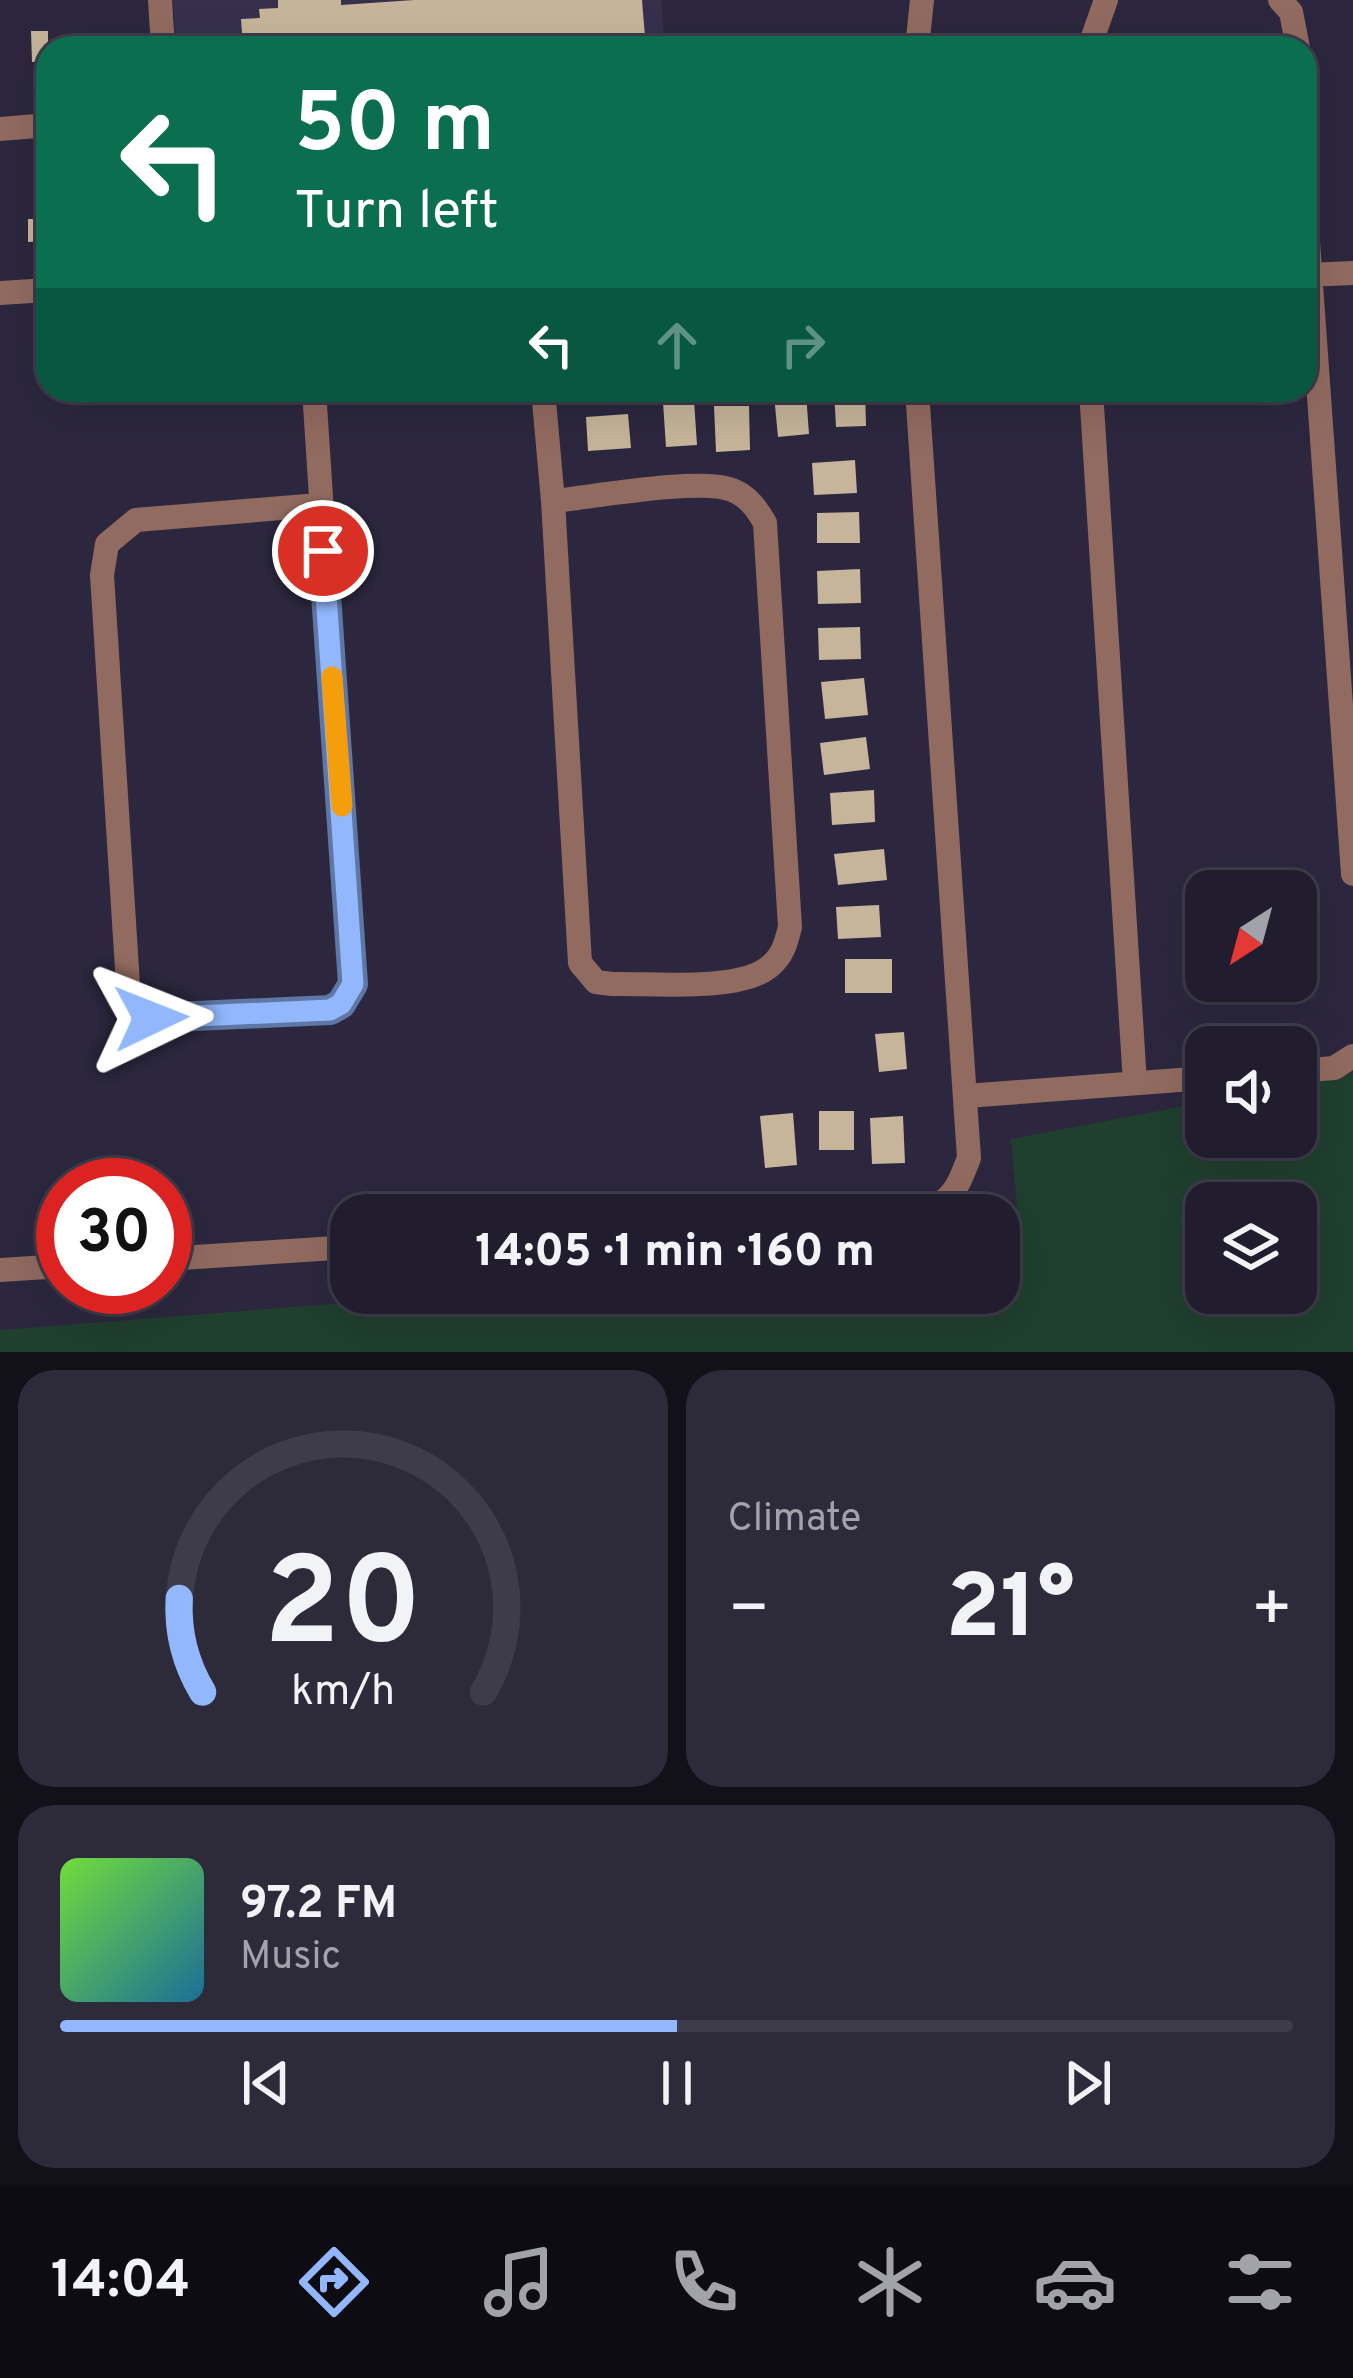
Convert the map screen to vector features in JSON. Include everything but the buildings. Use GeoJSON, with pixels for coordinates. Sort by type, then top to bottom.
{"type":"FeatureCollection","features":[{"type":"Feature","properties":{"kind":"street"},"geometry":{"type":"LineString","coordinates":[[160,0],[162,36]]}},
{"type":"Feature","properties":{"kind":"street"},"geometry":{"type":"LineString","coordinates":[[918,36],[922,0]]}},
{"type":"Feature","properties":{"kind":"street"},"geometry":{"type":"LineString","coordinates":[[1094,36],[1106,0]]}},
{"type":"Feature","properties":{"kind":"street"},"geometry":{"type":"LineString","coordinates":[[1280,0],[1291,12],[1296,36]]}},
{"type":"Feature","properties":{"kind":"street"},"geometry":{"type":"LineString","coordinates":[[0,129],[36,126]]}},
{"type":"Feature","properties":{"kind":"street"},"geometry":{"type":"LineString","coordinates":[[1317,275],[1353,273]]}},
{"type":"Feature","properties":{"kind":"street"},"geometry":{"type":"LineString","coordinates":[[0,293],[36,291]]}},
{"type":"Feature","properties":{"kind":"street"},"geometry":{"type":"LineString","coordinates":[[315,402],[353,984],[341,1004],[330,1010],[151,1018],[139,1013],[128,986],[102,575],[107,544],[136,520],[320,505]]}},
{"type":"Feature","properties":{"kind":"street"},"geometry":{"type":"LineString","coordinates":[[544,402],[580,963],[596,982],[612,984],[737,981],[759,974],[784,951],[790,927],[765,523],[749,500],[730,488],[700,486],[553,501]]}},
{"type":"Feature","properties":{"kind":"street"},"geometry":{"type":"LineString","coordinates":[[918,402],[970,1158],[950,1194]]}},
{"type":"Feature","properties":{"kind":"street"},"geometry":{"type":"LineString","coordinates":[[1092,402],[1135,1083]]}},
{"type":"Feature","properties":{"kind":"street"},"geometry":{"type":"LineString","coordinates":[[1317,402],[1353,874]]}},
{"type":"Feature","properties":{"kind":"street"},"geometry":{"type":"LineString","coordinates":[[1317,1069],[1334,1068],[1353,1056]]}},
{"type":"Feature","properties":{"kind":"street"},"geometry":{"type":"LineString","coordinates":[[966,1096],[1185,1079]]}},
{"type":"Feature","properties":{"kind":"street"},"geometry":{"type":"LineString","coordinates":[[192,1257],[330,1248]]}},
{"type":"Feature","properties":{"kind":"street"},"geometry":{"type":"LineString","coordinates":[[0,1270],[36,1268]]}},
{"type":"Feature","properties":{"kind":"shaded area"},"geometry":{"type":"Polygon","coordinates":[[[173,0],[661,0],[664,36],[175,36],[173,0]]]}},
{"type":"Feature","properties":{"kind":"green space"},"geometry":{"type":"Polygon","coordinates":[[[1353,1073],[1353,1352],[0,1352],[0,1330],[330,1304],[330,1314],[1020,1314],[1020,1194],[1016,1194],[1011,1139],[1185,1106],[1185,1158],[1317,1158],[1317,1080],[1353,1073]]]}},
{"type":"Feature","properties":{"kind":"slow traffic"},"geometry":{"type":"LineString","coordinates":[[332,677],[342,806]]}},
{"type":"Feature","properties":{"kind":"route"},"geometry":{"type":"LineString","coordinates":[[151,1018],[330,1010],[341,1004],[353,984],[323,551]]}}]}
